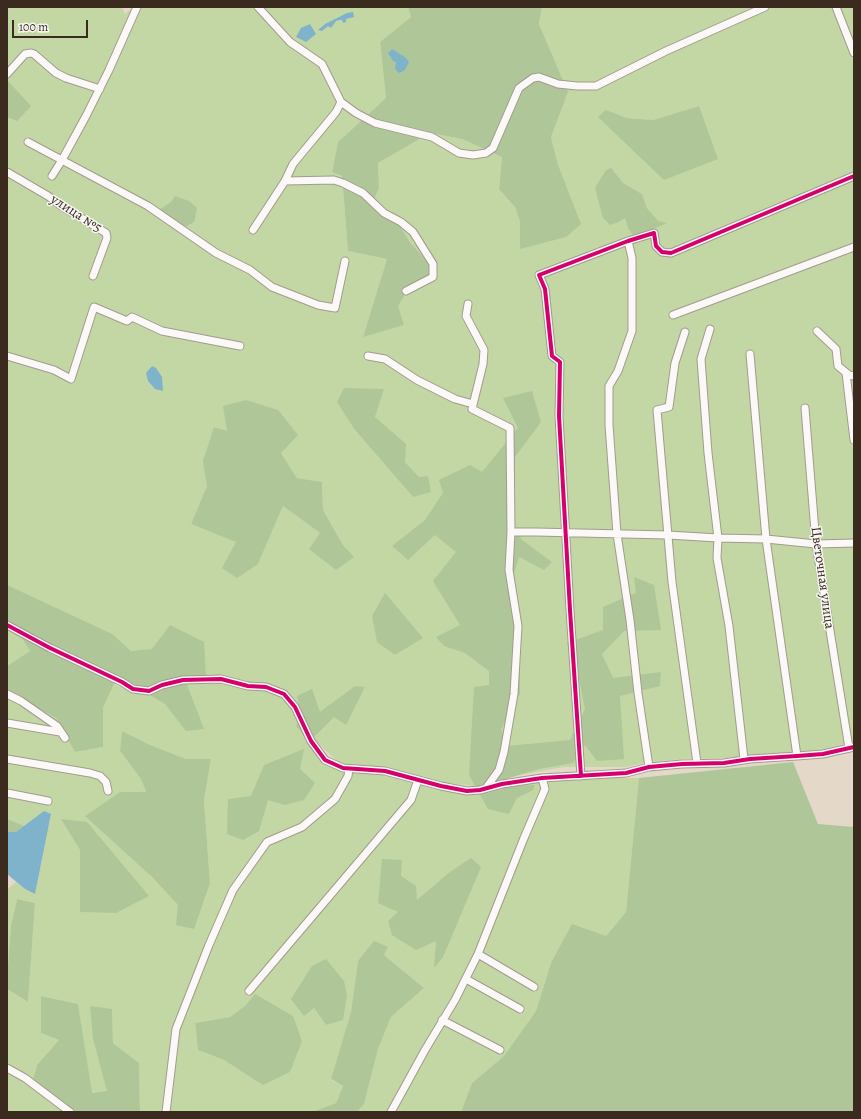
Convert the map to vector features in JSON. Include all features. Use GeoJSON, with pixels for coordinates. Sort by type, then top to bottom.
{"type":"FeatureCollection","features":[{"type":"Feature","properties":{"kind":"street"},"geometry":{"type":"LineString","coordinates":[[52,176],[100,89],[137,7]]}},
{"type":"Feature","properties":{"kind":"street"},"geometry":{"type":"LineString","coordinates":[[258,7],[290,42],[322,64],[341,102],[356,113],[375,123],[432,136],[459,153],[473,155],[486,153],[493,148],[520,88],[533,78],[539,76],[558,84],[596,86],[666,51],[765,7]]}},
{"type":"Feature","properties":{"kind":"street"},"geometry":{"type":"LineString","coordinates":[[836,7],[854,53]]}},
{"type":"Feature","properties":{"kind":"street"},"geometry":{"type":"LineString","coordinates":[[7,74],[25,54],[31,53],[56,73],[66,78],[100,89]]}},
{"type":"Feature","properties":{"kind":"street"},"geometry":{"type":"LineString","coordinates":[[253,230],[285,181],[293,164],[332,118],[341,102]]}},
{"type":"Feature","properties":{"kind":"street"},"geometry":{"type":"LineString","coordinates":[[28,142],[148,206],[216,253],[250,270],[272,287],[318,305],[335,308],[344,261]]}},
{"type":"Feature","properties":{"kind":"street","name":"улица №5"},"geometry":{"type":"LineString","coordinates":[[7,172],[48,196],[63,208],[106,233],[107,238],[93,276]]}},
{"type":"Feature","properties":{"kind":"street"},"geometry":{"type":"LineString","coordinates":[[581,776],[559,416],[560,362],[552,356],[545,289],[539,275],[628,241],[654,233],[656,246],[662,252],[671,253],[854,176]]}},
{"type":"Feature","properties":{"kind":"street"},"geometry":{"type":"LineString","coordinates":[[285,181],[334,180],[343,183],[363,193],[384,213],[401,222],[413,232],[433,264],[433,277],[406,291]]}},
{"type":"Feature","properties":{"kind":"street"},"geometry":{"type":"LineString","coordinates":[[628,241],[632,258],[632,331],[618,371],[609,386],[609,424],[618,534],[649,767]]}},
{"type":"Feature","properties":{"kind":"street"},"geometry":{"type":"LineString","coordinates":[[673,315],[854,247]]}},
{"type":"Feature","properties":{"kind":"street"},"geometry":{"type":"LineString","coordinates":[[468,304],[466,316],[484,350],[483,364],[472,409],[510,428],[511,532],[509,570],[518,626],[514,694],[504,752],[499,770],[486,788]]}},
{"type":"Feature","properties":{"kind":"street"},"geometry":{"type":"LineString","coordinates":[[7,356],[54,370],[71,378],[94,307],[127,320],[132,317],[162,331],[240,346]]}},
{"type":"Feature","properties":{"kind":"street"},"geometry":{"type":"LineString","coordinates":[[710,329],[701,359],[708,453],[718,538],[717,558],[729,626],[744,759]]}},
{"type":"Feature","properties":{"kind":"street"},"geometry":{"type":"LineString","coordinates":[[817,330],[836,348],[838,366],[846,373],[854,376]]}},
{"type":"Feature","properties":{"kind":"street"},"geometry":{"type":"LineString","coordinates":[[685,332],[675,363],[669,407],[657,410],[675,606],[697,763]]}},
{"type":"Feature","properties":{"kind":"street"},"geometry":{"type":"LineString","coordinates":[[750,354],[766,539],[797,756]]}},
{"type":"Feature","properties":{"kind":"street"},"geometry":{"type":"LineString","coordinates":[[368,356],[385,359],[417,380],[455,399],[473,404]]}},
{"type":"Feature","properties":{"kind":"street"},"geometry":{"type":"LineString","coordinates":[[846,373],[854,440]]}},
{"type":"Feature","properties":{"kind":"street","name":"Цветочная улица"},"geometry":{"type":"LineString","coordinates":[[805,408],[816,544],[851,748]]}},
{"type":"Feature","properties":{"kind":"street"},"geometry":{"type":"LineString","coordinates":[[511,532],[668,535],[766,539],[816,544],[854,543]]}},
{"type":"Feature","properties":{"kind":"street"},"geometry":{"type":"LineString","coordinates":[[7,625],[50,648],[122,682],[133,689],[149,691],[162,685],[183,680],[221,679],[248,686],[266,687],[284,694],[295,707],[311,741],[325,760],[343,768],[385,771],[467,791],[480,790],[502,784],[542,778],[626,773],[649,767],[697,763],[724,763],[744,759],[822,754],[851,748]]}},
{"type":"Feature","properties":{"kind":"street"},"geometry":{"type":"LineString","coordinates":[[7,694],[20,701],[56,726],[63,735],[7,723]]}},
{"type":"Feature","properties":{"kind":"street"},"geometry":{"type":"LineString","coordinates":[[7,759],[100,776],[106,782],[108,791]]}},
{"type":"Feature","properties":{"kind":"street"},"geometry":{"type":"LineString","coordinates":[[166,1112],[176,1029],[209,945],[233,890],[267,842],[302,826],[335,799],[348,776],[350,769]]}},
{"type":"Feature","properties":{"kind":"street"},"geometry":{"type":"LineString","coordinates":[[391,1112],[466,979],[478,954],[521,844],[545,790],[542,778]]}},
{"type":"Feature","properties":{"kind":"street"},"geometry":{"type":"LineString","coordinates":[[249,991],[411,800],[418,780]]}},
{"type":"Feature","properties":{"kind":"street"},"geometry":{"type":"LineString","coordinates":[[7,793],[48,801]]}},
{"type":"Feature","properties":{"kind":"street"},"geometry":{"type":"LineString","coordinates":[[478,954],[534,987]]}},
{"type":"Feature","properties":{"kind":"street"},"geometry":{"type":"LineString","coordinates":[[466,979],[520,1009]]}},
{"type":"Feature","properties":{"kind":"street"},"geometry":{"type":"LineString","coordinates":[[442,1020],[500,1050]]}},
{"type":"Feature","properties":{"kind":"street"},"geometry":{"type":"LineString","coordinates":[[7,1068],[25,1078],[70,1112]]}},
{"type":"Feature","properties":{"kind":"green space"},"geometry":{"type":"Polygon","coordinates":[[[7,7],[122,7],[125,14],[134,7],[408,7],[411,17],[380,42],[386,98],[338,142],[332,172],[342,176],[348,251],[387,259],[363,337],[398,306],[410,287],[430,265],[409,241],[399,224],[371,207],[379,188],[378,163],[430,133],[462,139],[502,157],[499,188],[515,207],[521,221],[558,165],[551,137],[568,92],[539,24],[542,7],[854,7],[854,741],[811,753],[682,759],[649,762],[625,767],[564,767],[501,778],[474,786],[442,782],[401,771],[365,765],[340,764],[315,740],[298,705],[287,693],[222,677],[184,676],[135,685],[7,618],[7,7]],[[699,106],[653,120],[627,118],[606,110],[664,180],[699,106]],[[623,183],[619,222],[625,218],[628,228],[666,223],[658,222],[647,208],[642,194],[623,183]],[[383,390],[355,430],[413,497],[419,477],[405,462],[375,417],[383,390]],[[214,427],[207,486],[191,524],[237,542],[258,564],[283,506],[353,557],[343,545],[323,510],[322,482],[297,478],[281,453],[214,427]]]}},
{"type":"Feature","properties":{"kind":"green space"},"geometry":{"type":"Polygon","coordinates":[[[408,7],[542,7],[539,24],[568,92],[551,137],[558,165],[581,224],[566,237],[520,249],[520,221],[515,207],[499,189],[502,157],[462,139],[430,133],[378,163],[379,188],[371,207],[399,224],[409,241],[430,265],[430,276],[410,287],[398,306],[404,325],[363,337],[387,259],[348,251],[342,176],[332,172],[338,142],[386,98],[380,42],[411,17],[408,7]]]}},
{"type":"Feature","properties":{"kind":"green space"},"geometry":{"type":"Polygon","coordinates":[[[7,80],[31,106],[17,121],[7,117],[7,80]]]}},
{"type":"Feature","properties":{"kind":"green space"},"geometry":{"type":"Polygon","coordinates":[[[699,106],[718,159],[664,180],[598,117],[606,110],[627,118],[653,120],[699,106]]]}},
{"type":"Feature","properties":{"kind":"green space"},"geometry":{"type":"Polygon","coordinates":[[[611,168],[623,183],[642,194],[647,208],[658,221],[667,223],[633,235],[628,228],[625,218],[610,225],[603,218],[595,188],[606,170],[611,168]]]}},
{"type":"Feature","properties":{"kind":"green space"},"geometry":{"type":"Polygon","coordinates":[[[175,196],[189,201],[197,208],[194,222],[185,227],[159,210],[171,202],[175,196]]]}},
{"type":"Feature","properties":{"kind":"green space"},"geometry":{"type":"Polygon","coordinates":[[[344,388],[384,389],[375,417],[406,444],[405,462],[419,477],[428,476],[431,492],[413,497],[355,430],[337,402],[344,388]]]}},
{"type":"Feature","properties":{"kind":"green space"},"geometry":{"type":"Polygon","coordinates":[[[532,391],[541,422],[515,457],[508,518],[522,540],[552,562],[544,570],[519,557],[512,580],[520,621],[520,694],[501,729],[507,746],[570,740],[585,709],[578,673],[567,643],[603,630],[603,607],[636,593],[634,577],[654,585],[661,630],[624,631],[602,654],[613,678],[661,672],[660,686],[620,696],[624,759],[597,761],[585,745],[573,763],[539,769],[506,779],[506,786],[535,785],[533,790],[517,798],[509,814],[488,809],[469,775],[474,687],[489,685],[489,671],[465,653],[444,646],[436,637],[460,625],[433,581],[456,552],[435,535],[408,560],[392,546],[425,520],[443,493],[439,480],[470,465],[482,472],[518,428],[503,398],[532,391]]]}},
{"type":"Feature","properties":{"kind":"green space"},"geometry":{"type":"Polygon","coordinates":[[[246,400],[278,410],[298,435],[281,453],[297,478],[322,482],[323,510],[343,545],[354,557],[336,570],[309,549],[320,533],[283,506],[258,564],[237,578],[222,568],[236,542],[191,524],[207,486],[203,461],[214,427],[227,431],[223,406],[246,400]]]}},
{"type":"Feature","properties":{"kind":"green space"},"geometry":{"type":"Polygon","coordinates":[[[7,585],[112,634],[131,651],[152,649],[170,625],[204,642],[206,677],[184,677],[204,729],[186,731],[165,704],[150,695],[149,688],[135,685],[124,679],[114,684],[103,708],[103,747],[75,752],[56,718],[7,691],[7,666],[30,651],[18,632],[7,627],[7,585]]]}},
{"type":"Feature","properties":{"kind":"green space"},"geometry":{"type":"Polygon","coordinates":[[[385,593],[423,638],[395,655],[377,642],[372,616],[385,593]]]}},
{"type":"Feature","properties":{"kind":"green space"},"geometry":{"type":"Polygon","coordinates":[[[7,627],[18,632],[30,651],[7,666],[7,627]]]}},
{"type":"Feature","properties":{"kind":"green space"},"geometry":{"type":"Polygon","coordinates":[[[219,683],[247,689],[265,690],[282,696],[293,710],[308,742],[321,762],[342,771],[371,771],[473,793],[501,785],[563,778],[639,778],[626,912],[606,936],[551,963],[536,1011],[504,1056],[472,1083],[461,1112],[357,1112],[364,1104],[378,1049],[391,1017],[424,988],[384,955],[387,947],[358,961],[351,1012],[331,1080],[343,1086],[336,1103],[312,1112],[140,1112],[139,1063],[113,1043],[112,1010],[93,1039],[108,1091],[91,1093],[78,1004],[41,996],[41,1033],[59,1040],[37,1065],[33,1080],[76,1112],[7,1112],[7,989],[28,1002],[35,903],[17,899],[11,926],[8,964],[7,890],[16,882],[35,894],[51,814],[16,832],[7,832],[7,691],[56,718],[75,752],[103,747],[103,708],[114,684],[130,691],[150,695],[163,689],[183,684],[219,683]],[[122,731],[120,751],[141,779],[146,793],[120,792],[86,816],[152,877],[178,905],[210,883],[204,800],[211,760],[186,759],[148,744],[122,731]],[[62,820],[80,850],[80,912],[148,896],[62,820]],[[255,994],[245,1006],[230,1017],[195,1023],[198,1050],[224,1060],[263,1084],[255,994]],[[314,1008],[326,1025],[343,1019],[314,1008]]]}},
{"type":"Feature","properties":{"kind":"green space"},"geometry":{"type":"Polygon","coordinates":[[[355,686],[365,687],[346,725],[334,717],[310,741],[296,726],[301,714],[297,696],[312,689],[320,712],[355,686]]]}},
{"type":"Feature","properties":{"kind":"green space"},"geometry":{"type":"Polygon","coordinates":[[[122,731],[148,744],[186,759],[211,759],[204,800],[210,883],[194,929],[176,925],[178,905],[152,877],[85,816],[120,792],[146,792],[141,779],[120,751],[122,731]]]}},
{"type":"Feature","properties":{"kind":"green space"},"geometry":{"type":"Polygon","coordinates":[[[304,749],[300,769],[315,783],[304,800],[285,805],[268,800],[259,831],[243,840],[227,834],[228,799],[251,796],[264,765],[304,749]]]}},
{"type":"Feature","properties":{"kind":"green space"},"geometry":{"type":"Polygon","coordinates":[[[793,762],[818,824],[854,827],[854,1112],[461,1112],[472,1083],[504,1056],[536,1011],[551,963],[572,924],[606,936],[626,912],[639,778],[793,762]]]}},
{"type":"Feature","properties":{"kind":"green space"},"geometry":{"type":"Polygon","coordinates":[[[7,819],[24,826],[16,832],[7,832],[7,819]]]}},
{"type":"Feature","properties":{"kind":"green space"},"geometry":{"type":"Polygon","coordinates":[[[61,819],[87,822],[149,896],[116,913],[80,912],[80,850],[61,819]]]}},
{"type":"Feature","properties":{"kind":"green space"},"geometry":{"type":"Polygon","coordinates":[[[471,858],[481,867],[443,957],[434,968],[436,941],[416,950],[392,935],[388,921],[398,912],[378,903],[382,859],[402,860],[401,876],[416,886],[417,900],[450,872],[471,858]]]}},
{"type":"Feature","properties":{"kind":"green space"},"geometry":{"type":"Polygon","coordinates":[[[17,899],[35,903],[28,1002],[7,989],[7,963],[8,964],[11,926],[17,899]]]}},
{"type":"Feature","properties":{"kind":"green space"},"geometry":{"type":"Polygon","coordinates":[[[374,941],[388,947],[384,955],[424,988],[391,1017],[378,1049],[364,1104],[357,1112],[312,1112],[336,1103],[343,1086],[331,1079],[351,1012],[358,961],[374,941]]]}},
{"type":"Feature","properties":{"kind":"green space"},"geometry":{"type":"Polygon","coordinates":[[[326,959],[344,981],[347,995],[343,1020],[326,1025],[314,1008],[304,1016],[291,999],[312,966],[326,959]]]}},
{"type":"Feature","properties":{"kind":"green space"},"geometry":{"type":"Polygon","coordinates":[[[255,994],[293,1016],[302,1041],[290,1072],[263,1085],[224,1060],[198,1050],[195,1023],[230,1017],[245,1006],[255,994]]]}},
{"type":"Feature","properties":{"kind":"green space"},"geometry":{"type":"Polygon","coordinates":[[[41,996],[78,1004],[92,1093],[107,1091],[93,1039],[90,1006],[112,1009],[113,1043],[139,1063],[140,1112],[76,1112],[33,1080],[37,1065],[59,1040],[41,1033],[41,996]]]}},
{"type":"Feature","properties":{"kind":"water"},"geometry":{"type":"Polygon","coordinates":[[[353,12],[354,17],[346,19],[346,22],[343,23],[342,20],[336,21],[331,28],[328,26],[322,31],[318,30],[325,24],[347,13],[353,12]]]}},
{"type":"Feature","properties":{"kind":"water"},"geometry":{"type":"Polygon","coordinates":[[[310,24],[316,34],[306,42],[296,37],[301,28],[310,24]]]}},
{"type":"Feature","properties":{"kind":"water"},"geometry":{"type":"Polygon","coordinates":[[[392,49],[405,57],[409,62],[405,70],[399,73],[395,69],[396,62],[393,61],[388,53],[392,49]]]}},
{"type":"Feature","properties":{"kind":"water"},"geometry":{"type":"Polygon","coordinates":[[[152,366],[156,368],[162,377],[163,391],[155,389],[148,381],[146,373],[152,366]]]}},
{"type":"Feature","properties":{"kind":"water"},"geometry":{"type":"Polygon","coordinates":[[[44,811],[51,814],[35,894],[25,889],[7,874],[7,832],[16,832],[44,811]]]}},
{"type":"Feature","properties":{"kind":"cycle path"},"geometry":{"type":"LineString","coordinates":[[581,776],[559,416],[560,362],[552,356],[545,289],[539,275],[628,241],[654,233],[656,246],[662,252],[671,253],[854,176]]}},
{"type":"Feature","properties":{"kind":"cycle path"},"geometry":{"type":"LineString","coordinates":[[7,625],[50,648],[122,682],[133,689],[149,691],[162,685],[183,680],[221,679],[248,686],[266,687],[284,694],[295,707],[311,741],[325,760],[343,768],[385,771],[441,786],[467,791],[480,790],[502,784],[542,778],[626,773],[649,767],[682,764],[724,763],[750,759],[823,754],[854,747]]}}]}
